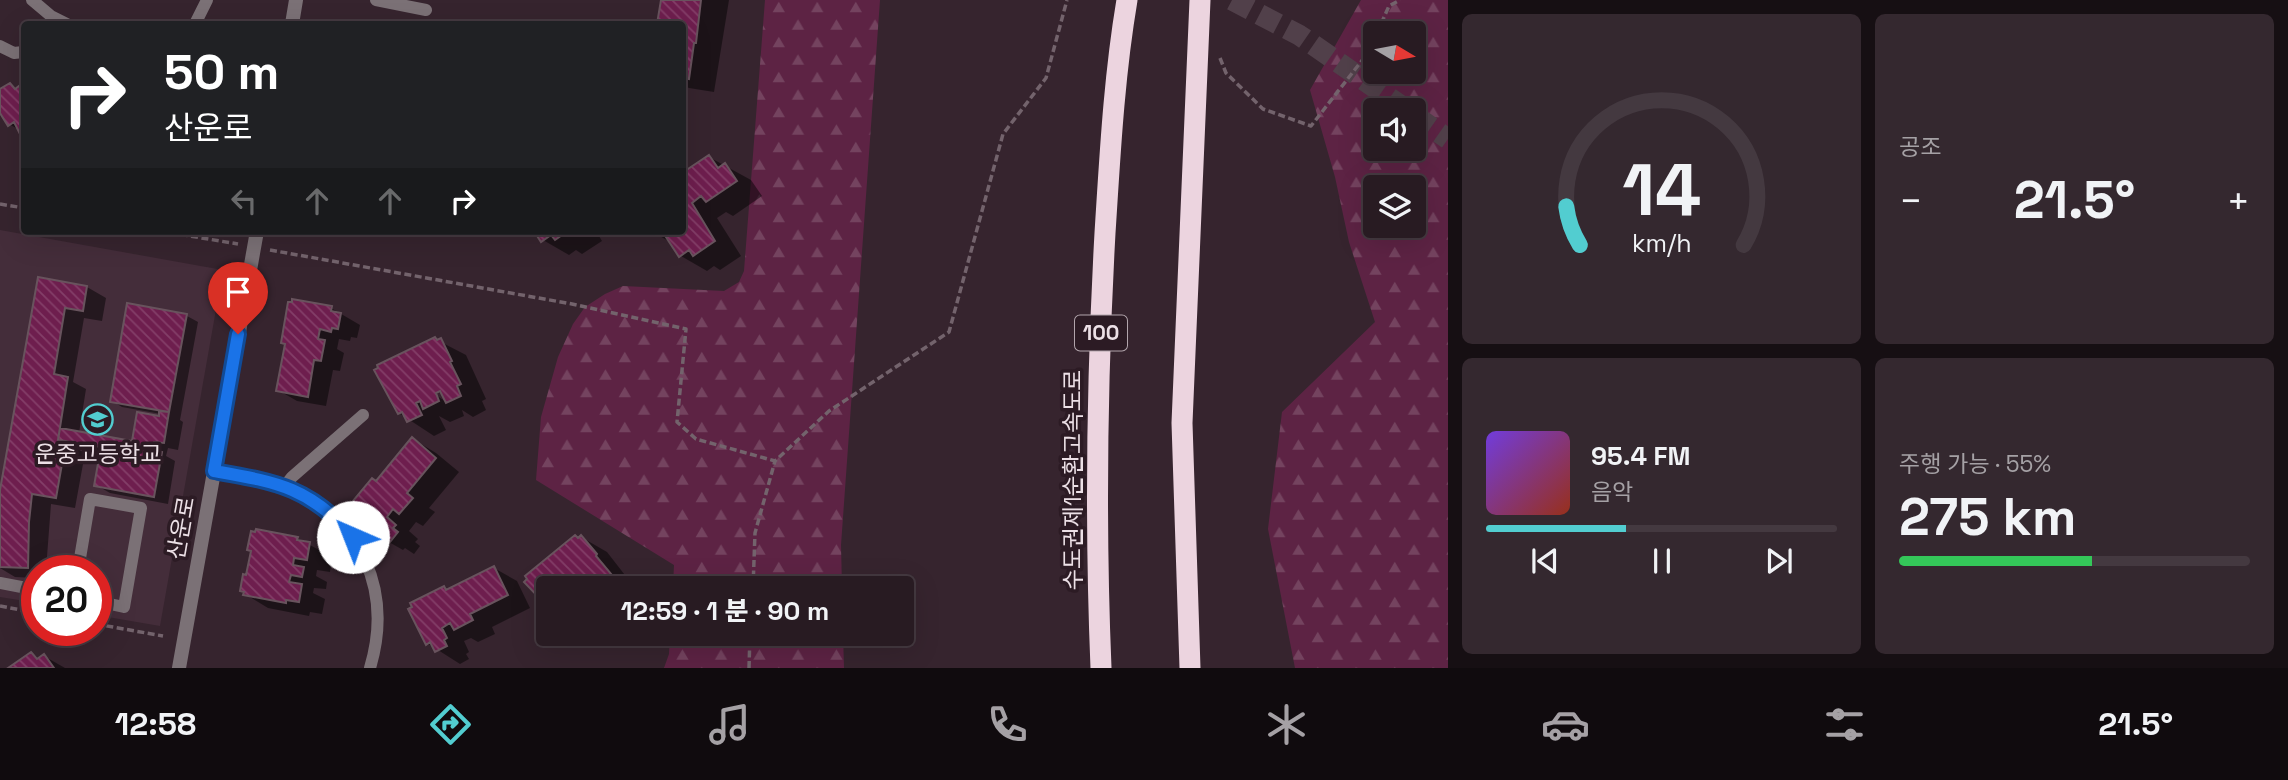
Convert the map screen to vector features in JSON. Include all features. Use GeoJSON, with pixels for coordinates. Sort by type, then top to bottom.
{"type":"FeatureCollection","features":[{"type":"Feature","properties":{"kind":"highway","name":"수도권제1순환고속도로"},"geometry":{"type":"LineString","coordinates":[[1101,668],[1097,570],[1101,299],[1118,51],[1127,0]]}},
{"type":"Feature","properties":{"kind":"highway"},"geometry":{"type":"LineString","coordinates":[[1190,668],[1182,423],[1200,0]]}},
{"type":"Feature","properties":{"kind":"street"},"geometry":{"type":"LineString","coordinates":[[292,21],[296,0]]}},
{"type":"Feature","properties":{"kind":"street","name":"산운로"},"geometry":{"type":"LineString","coordinates":[[179,668],[256,235]]}},
{"type":"Feature","properties":{"kind":"lane"},"geometry":{"type":"LineString","coordinates":[[32,0],[61,21]]}},
{"type":"Feature","properties":{"kind":"lane"},"geometry":{"type":"LineString","coordinates":[[196,21],[207,0]]}},
{"type":"Feature","properties":{"kind":"lane"},"geometry":{"type":"LineString","coordinates":[[376,0],[426,10]]}},
{"type":"Feature","properties":{"kind":"lane"},"geometry":{"type":"LineString","coordinates":[[0,46],[14,53],[21,52]]}},
{"type":"Feature","properties":{"kind":"lane"},"geometry":{"type":"LineString","coordinates":[[285,486],[363,415]]}},
{"type":"Feature","properties":{"kind":"lane"},"geometry":{"type":"LineString","coordinates":[[214,471],[285,486],[322,506],[338,519],[363,552],[375,592],[378,634],[370,668]]}},
{"type":"Feature","properties":{"kind":"lane"},"geometry":{"type":"LineString","coordinates":[[81,555],[90,499],[141,508],[124,607],[112,604]]}},
{"type":"Feature","properties":{"kind":"lane"},"geometry":{"type":"LineString","coordinates":[[0,583],[21,587]]}},
{"type":"Feature","properties":{"kind":"path"},"geometry":{"type":"LineString","coordinates":[[753,576],[755,533],[775,461],[830,411],[949,331],[1003,134],[1046,78],[1068,0]]}},
{"type":"Feature","properties":{"kind":"path"},"geometry":{"type":"LineString","coordinates":[[1382,21],[1389,6],[1400,0]]}},
{"type":"Feature","properties":{"kind":"path"},"geometry":{"type":"LineString","coordinates":[[1216,48],[1227,73],[1264,109],[1311,126],[1363,59]]}},
{"type":"Feature","properties":{"kind":"path"},"geometry":{"type":"LineString","coordinates":[[0,204],[21,208]]}},
{"type":"Feature","properties":{"kind":"path"},"geometry":{"type":"LineString","coordinates":[[184,235],[572,304],[687,330],[677,422],[696,439],[775,461]]}},
{"type":"Feature","properties":{"kind":"path"},"geometry":{"type":"LineString","coordinates":[[0,606],[21,610]]}},
{"type":"Feature","properties":{"kind":"path"},"geometry":{"type":"LineString","coordinates":[[112,627],[163,636]]}},
{"type":"Feature","properties":{"kind":"path"},"geometry":{"type":"LineString","coordinates":[[749,668],[750,646]]}},
{"type":"Feature","properties":{"kind":"shaded area","name":"운중고등학교"},"geometry":{"type":"Polygon","coordinates":[[[0,230],[223,270],[160,626],[112,618],[112,555],[21,555],[21,600],[0,597],[0,230]]]}},
{"type":"Feature","properties":{"kind":"green space"},"geometry":{"type":"Polygon","coordinates":[[[765,0],[880,0],[841,545],[842,576],[674,576],[674,565],[536,480],[541,417],[558,357],[573,324],[585,307],[623,286],[724,291],[739,282],[744,271],[765,0]]]}},
{"type":"Feature","properties":{"kind":"green space"},"geometry":{"type":"Polygon","coordinates":[[[1361,0],[1448,0],[1448,668],[1295,668],[1268,529],[1282,412],[1375,322],[1349,242],[1335,177],[1310,90],[1361,0]]]}},
{"type":"Feature","properties":{"kind":"green space"},"geometry":{"type":"Polygon","coordinates":[[[669,646],[843,646],[844,668],[664,668],[669,646]]]}},
{"type":"Feature","properties":{"kind":"building"},"geometry":{"type":"Polygon","coordinates":[[[661,0],[701,0],[689,79],[686,79],[686,21],[658,21],[661,0]]]}},
{"type":"Feature","properties":{"kind":"building"},"geometry":{"type":"Polygon","coordinates":[[[10,83],[15,89],[21,84],[21,136],[14,122],[8,126],[0,113],[0,89],[10,83]]]}},
{"type":"Feature","properties":{"kind":"building"},"geometry":{"type":"Polygon","coordinates":[[[709,155],[718,168],[725,163],[737,181],[706,202],[701,196],[692,203],[715,241],[693,256],[689,250],[679,257],[665,235],[686,235],[686,170],[709,155]]]}},
{"type":"Feature","properties":{"kind":"building"},"geometry":{"type":"Polygon","coordinates":[[[537,235],[551,235],[541,242],[537,235]]]}},
{"type":"Feature","properties":{"kind":"building"},"geometry":{"type":"Polygon","coordinates":[[[38,277],[87,286],[83,311],[65,308],[54,374],[68,377],[58,440],[66,441],[56,498],[32,494],[28,555],[21,555],[21,568],[0,567],[0,490],[38,277]]]}},
{"type":"Feature","properties":{"kind":"building"},"geometry":{"type":"Polygon","coordinates":[[[292,299],[332,306],[331,311],[341,313],[338,329],[332,328],[331,332],[320,329],[318,339],[325,340],[321,361],[314,360],[308,397],[276,391],[285,344],[281,343],[288,302],[292,302],[292,299]]]}},
{"type":"Feature","properties":{"kind":"building"},"geometry":{"type":"Polygon","coordinates":[[[127,303],[187,314],[169,412],[110,402],[127,303]]]}},
{"type":"Feature","properties":{"kind":"building"},"geometry":{"type":"Polygon","coordinates":[[[435,337],[437,340],[441,338],[452,361],[450,362],[461,384],[457,386],[461,396],[446,403],[440,391],[436,393],[439,401],[423,409],[420,401],[416,403],[422,415],[407,422],[402,412],[398,414],[374,370],[378,368],[377,365],[435,337]]]}},
{"type":"Feature","properties":{"kind":"building"},"geometry":{"type":"Polygon","coordinates":[[[159,411],[169,412],[164,443],[154,442],[152,450],[162,452],[154,497],[94,486],[101,447],[58,440],[60,428],[132,441],[137,412],[159,416],[159,411]]]}},
{"type":"Feature","properties":{"kind":"building"},"geometry":{"type":"Polygon","coordinates":[[[412,437],[436,458],[407,493],[413,498],[399,514],[393,509],[387,517],[396,525],[393,528],[398,532],[390,542],[382,535],[379,539],[348,513],[351,510],[348,507],[372,478],[376,481],[412,437]]]}},
{"type":"Feature","properties":{"kind":"building"},"geometry":{"type":"Polygon","coordinates":[[[256,529],[310,542],[307,560],[294,558],[293,565],[304,567],[302,577],[291,575],[289,582],[302,584],[299,602],[286,600],[286,603],[243,595],[244,592],[240,591],[251,551],[247,550],[251,531],[255,532],[256,529]]]}},
{"type":"Feature","properties":{"kind":"building"},"geometry":{"type":"Polygon","coordinates":[[[575,535],[578,538],[581,535],[612,575],[536,576],[536,594],[524,582],[527,579],[525,576],[575,535]]]}},
{"type":"Feature","properties":{"kind":"building"},"geometry":{"type":"Polygon","coordinates":[[[494,566],[508,595],[470,614],[473,620],[454,630],[450,623],[442,628],[447,638],[444,640],[447,646],[435,652],[430,642],[426,645],[408,609],[412,607],[410,603],[444,586],[446,590],[494,566]]]}},
{"type":"Feature","properties":{"kind":"building"},"geometry":{"type":"Polygon","coordinates":[[[31,652],[37,659],[44,654],[54,668],[8,668],[31,652]]]}},
{"type":"Feature","properties":{"kind":"tunnel"},"geometry":{"type":"LineString","coordinates":[[1232,0],[1299,35],[1390,98]]}},
{"type":"Feature","properties":{"kind":"tunnel"},"geometry":{"type":"LineString","coordinates":[[1426,123],[1448,139]]}},
{"type":"Feature","properties":{"kind":"place","name":"운중고등학교"},"geometry":{"type":"Point","coordinates":[98,420]}},
{"type":"Feature","properties":{"kind":"route"},"geometry":{"type":"LineString","coordinates":[[238,334],[214,471],[267,480],[285,486],[322,506],[338,519],[353,537]]}}]}
